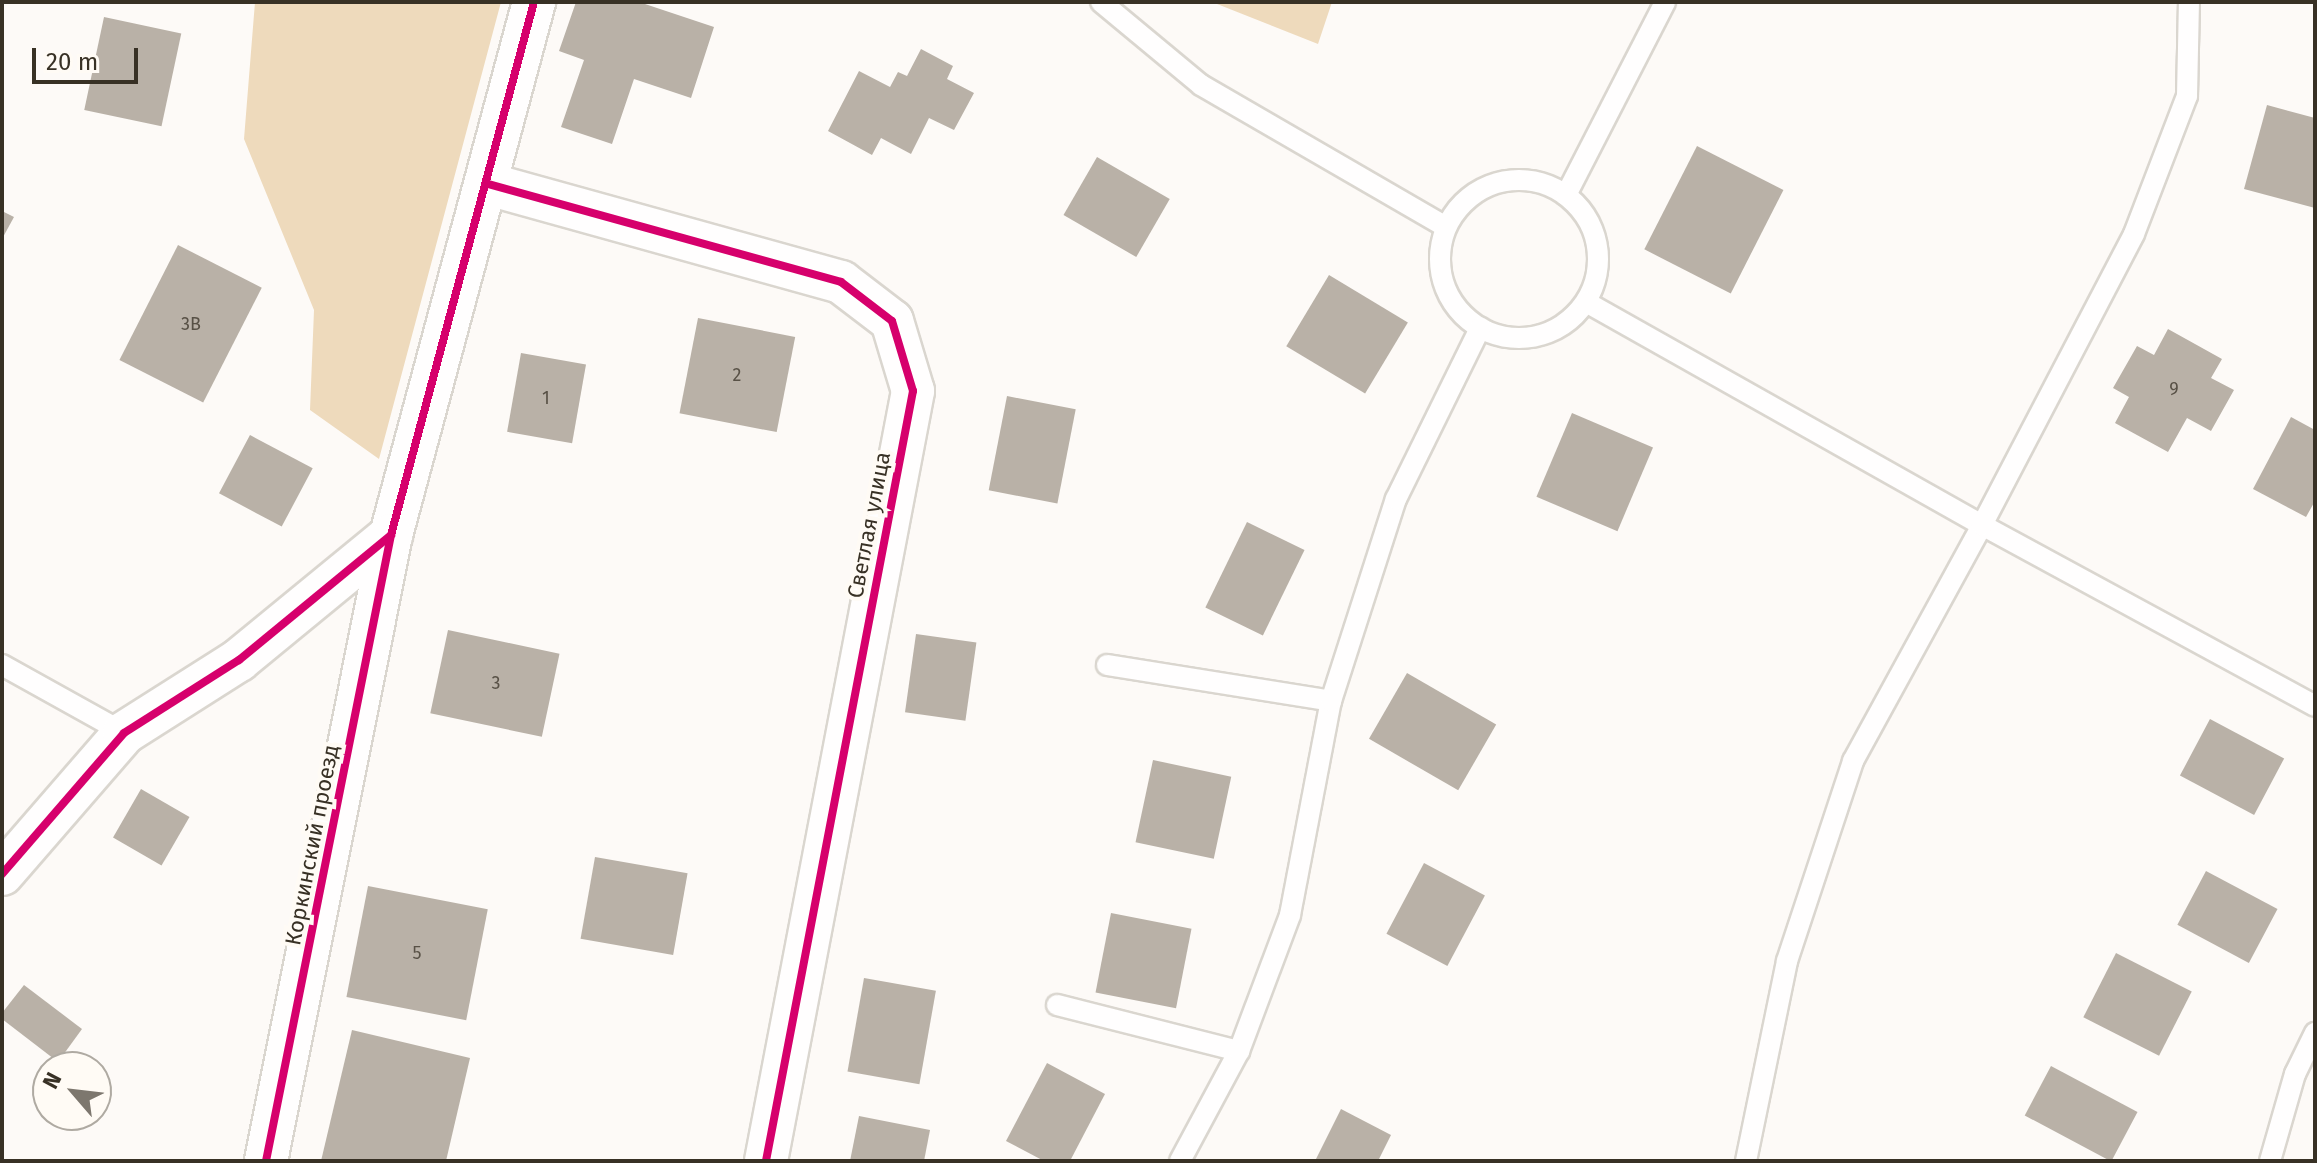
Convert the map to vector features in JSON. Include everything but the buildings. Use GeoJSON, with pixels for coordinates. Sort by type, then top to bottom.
{"type":"FeatureCollection","features":[{"type":"Feature","properties":{"kind":"street","name":"Коркинский проезд"},"geometry":{"type":"LineString","coordinates":[[266,1161],[391,535],[488,184],[534,2]]}},
{"type":"Feature","properties":{"kind":"street","name":"Светлая улица"},"geometry":{"type":"LineString","coordinates":[[488,184],[841,282],[892,321],[913,391],[766,1161]]}},
{"type":"Feature","properties":{"kind":"street"},"geometry":{"type":"LineString","coordinates":[[2,874],[124,733],[239,660],[391,535]]}},
{"type":"Feature","properties":{"kind":"lane"},"geometry":{"type":"LineString","coordinates":[[1101,2],[1201,85],[1446,227]]}},
{"type":"Feature","properties":{"kind":"lane"},"geometry":{"type":"LineString","coordinates":[[1566,195],[1665,2]]}},
{"type":"Feature","properties":{"kind":"lane"},"geometry":{"type":"LineString","coordinates":[[1746,1161],[1787,961],[1853,761],[1982,525],[2134,234],[2187,96],[2189,2]]}},
{"type":"Feature","properties":{"kind":"lane"},"geometry":{"type":"LineString","coordinates":[[1522,179],[1545,184],[1566,195],[1583,212],[1594,233],[1598,256],[1595,280],[1586,302],[1570,320],[1550,332],[1526,338],[1502,337],[1480,328],[1461,314],[1448,295],[1440,273],[1440,250],[1446,227],[1458,207],[1476,192],[1498,182],[1522,179]]}},
{"type":"Feature","properties":{"kind":"lane"},"geometry":{"type":"LineString","coordinates":[[1586,302],[1982,525],[2315,706]]}},
{"type":"Feature","properties":{"kind":"lane"},"geometry":{"type":"LineString","coordinates":[[1180,1161],[1239,1051],[1290,915],[1331,701],[1396,499],[1480,328]]}},
{"type":"Feature","properties":{"kind":"lane"},"geometry":{"type":"LineString","coordinates":[[2,665],[124,733]]}},
{"type":"Feature","properties":{"kind":"lane"},"geometry":{"type":"LineString","coordinates":[[1107,665],[1331,701]]}},
{"type":"Feature","properties":{"kind":"lane"},"geometry":{"type":"LineString","coordinates":[[1057,1005],[1239,1051]]}},
{"type":"Feature","properties":{"kind":"lane"},"geometry":{"type":"LineString","coordinates":[[2270,1161],[2295,1074],[2315,1033]]}},
{"type":"Feature","properties":{"kind":"shaded area"},"geometry":{"type":"Polygon","coordinates":[[[255,2],[501,2],[379,459],[310,410],[314,310],[244,139],[255,2]]]}},
{"type":"Feature","properties":{"kind":"shaded area"},"geometry":{"type":"Polygon","coordinates":[[[1212,2],[1332,2],[1318,44],[1212,2]]]}},
{"type":"Feature","properties":{"kind":"cycle path"},"geometry":{"type":"LineString","coordinates":[[2,874],[124,733],[239,660],[391,535],[534,2]]}},
{"type":"Feature","properties":{"kind":"cycle path"},"geometry":{"type":"LineString","coordinates":[[488,184],[841,282],[892,321],[913,391],[766,1161]]}},
{"type":"Feature","properties":{"kind":"cycle path"},"geometry":{"type":"LineString","coordinates":[[266,1161],[391,535]]}}]}
